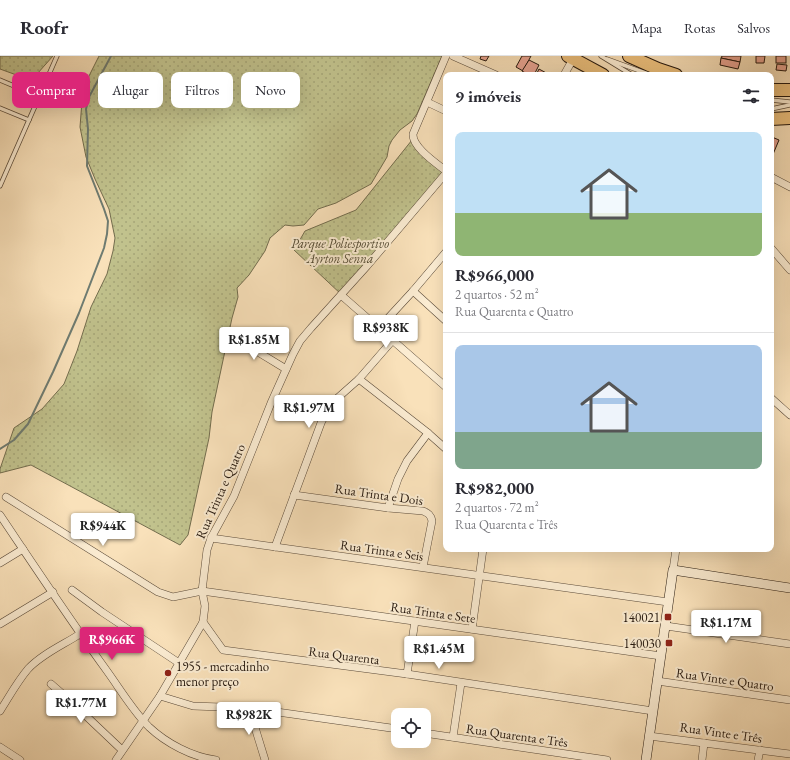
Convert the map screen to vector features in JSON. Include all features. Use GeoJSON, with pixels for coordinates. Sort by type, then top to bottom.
{"type":"FeatureCollection","features":[{"type":"Feature","properties":{"kind":"highway"},"geometry":{"type":"LineString","coordinates":[[629,56],[667,72]]}},
{"type":"Feature","properties":{"kind":"highway"},"geometry":{"type":"LineString","coordinates":[[570,57],[598,72]]}},
{"type":"Feature","properties":{"kind":"highway"},"geometry":{"type":"LineString","coordinates":[[774,90],[790,90]]}},
{"type":"Feature","properties":{"kind":"highway"},"geometry":{"type":"LineString","coordinates":[[774,119],[790,118]]}},
{"type":"Feature","properties":{"kind":"main road"},"geometry":{"type":"LineString","coordinates":[[646,760],[666,626],[672,570],[790,588]]}},
{"type":"Feature","properties":{"kind":"street"},"geometry":{"type":"LineString","coordinates":[[443,169],[418,147],[415,143],[413,134],[446,56]]}},
{"type":"Feature","properties":{"kind":"street"},"geometry":{"type":"LineString","coordinates":[[453,56],[489,72]]}},
{"type":"Feature","properties":{"kind":"street"},"geometry":{"type":"LineString","coordinates":[[565,72],[570,57]]}},
{"type":"Feature","properties":{"kind":"street"},"geometry":{"type":"LineString","coordinates":[[427,102],[443,110]]}},
{"type":"Feature","properties":{"kind":"street","name":"Rua Trinta e Quatro"},"geometry":{"type":"LineString","coordinates":[[203,622],[205,606],[202,591],[206,555],[211,538],[234,496],[271,403],[300,341],[443,176]]}},
{"type":"Feature","properties":{"kind":"street"},"geometry":{"type":"LineString","coordinates":[[774,179],[790,187]]}},
{"type":"Feature","properties":{"kind":"street"},"geometry":{"type":"LineString","coordinates":[[774,251],[790,270]]}},
{"type":"Feature","properties":{"kind":"street"},"geometry":{"type":"LineString","coordinates":[[378,329],[443,256]]}},
{"type":"Feature","properties":{"kind":"street"},"geometry":{"type":"LineString","coordinates":[[413,291],[443,318]]}},
{"type":"Feature","properties":{"kind":"street"},"geometry":{"type":"LineString","coordinates":[[341,295],[443,384]]}},
{"type":"Feature","properties":{"kind":"street"},"geometry":{"type":"LineString","coordinates":[[234,336],[286,369]]}},
{"type":"Feature","properties":{"kind":"street"},"geometry":{"type":"LineString","coordinates":[[275,547],[321,423],[327,411],[333,402],[359,378],[392,341]]}},
{"type":"Feature","properties":{"kind":"street"},"geometry":{"type":"LineString","coordinates":[[359,378],[443,446]]}},
{"type":"Feature","properties":{"kind":"street"},"geometry":{"type":"LineString","coordinates":[[774,401],[790,415]]}},
{"type":"Feature","properties":{"kind":"street"},"geometry":{"type":"LineString","coordinates":[[388,508],[394,489],[407,461],[428,433]]}},
{"type":"Feature","properties":{"kind":"street","name":"Rua Trinta e Dois"},"geometry":{"type":"LineString","coordinates":[[294,495],[388,508],[423,511],[431,516],[432,520],[423,568]]}},
{"type":"Feature","properties":{"kind":"street","name":"Rua Trinta e Sete"},"geometry":{"type":"LineString","coordinates":[[6,497],[158,592],[167,596],[173,597],[202,591],[661,656]]}},
{"type":"Feature","properties":{"kind":"street"},"geometry":{"type":"LineString","coordinates":[[0,515],[80,634],[143,720],[157,734],[177,746],[188,752],[216,760]]}},
{"type":"Feature","properties":{"kind":"street","name":"Rua Trinta e Seis"},"geometry":{"type":"LineString","coordinates":[[211,538],[479,577],[553,585],[668,602]]}},
{"type":"Feature","properties":{"kind":"street"},"geometry":{"type":"LineString","coordinates":[[0,563],[23,549]]}},
{"type":"Feature","properties":{"kind":"street"},"geometry":{"type":"LineString","coordinates":[[472,629],[483,552]]}},
{"type":"Feature","properties":{"kind":"street"},"geometry":{"type":"LineString","coordinates":[[672,570],[675,552]]}},
{"type":"Feature","properties":{"kind":"street"},"geometry":{"type":"LineString","coordinates":[[72,590],[102,612],[179,663]]}},
{"type":"Feature","properties":{"kind":"street"},"geometry":{"type":"LineString","coordinates":[[0,624],[53,592]]}},
{"type":"Feature","properties":{"kind":"street"},"geometry":{"type":"LineString","coordinates":[[407,674],[415,621]]}},
{"type":"Feature","properties":{"kind":"street"},"geometry":{"type":"LineString","coordinates":[[116,760],[160,696],[203,622]]}},
{"type":"Feature","properties":{"kind":"street","name":"Rua Quarenta"},"geometry":{"type":"LineString","coordinates":[[203,622],[222,650],[407,674],[653,711]]}},
{"type":"Feature","properties":{"kind":"street"},"geometry":{"type":"LineString","coordinates":[[666,626],[790,644]]}},
{"type":"Feature","properties":{"kind":"street"},"geometry":{"type":"LineString","coordinates":[[0,711],[24,675],[37,661],[80,634]]}},
{"type":"Feature","properties":{"kind":"street","name":"Rua Vinte e Quatro"},"geometry":{"type":"LineString","coordinates":[[657,681],[790,700]]}},
{"type":"Feature","properties":{"kind":"street"},"geometry":{"type":"LineString","coordinates":[[453,737],[461,683]]}},
{"type":"Feature","properties":{"kind":"street"},"geometry":{"type":"LineString","coordinates":[[50,684],[66,697],[122,750]]}},
{"type":"Feature","properties":{"kind":"street"},"geometry":{"type":"LineString","coordinates":[[160,696],[193,706],[249,708],[391,728]]}},
{"type":"Feature","properties":{"kind":"street"},"geometry":{"type":"LineString","coordinates":[[249,708],[265,760]]}},
{"type":"Feature","properties":{"kind":"street","name":"Rua Quarenta e Três"},"geometry":{"type":"LineString","coordinates":[[431,734],[607,760]]}},
{"type":"Feature","properties":{"kind":"street","name":"Rua Vinte e Três"},"geometry":{"type":"LineString","coordinates":[[650,736],[790,754]]}},
{"type":"Feature","properties":{"kind":"street"},"geometry":{"type":"LineString","coordinates":[[702,760],[704,743]]}},
{"type":"Feature","properties":{"kind":"street"},"geometry":{"type":"LineString","coordinates":[[0,747],[20,760]]}},
{"type":"Feature","properties":{"kind":"street"},"geometry":{"type":"LineString","coordinates":[[758,760],[760,750]]}},
{"type":"Feature","properties":{"kind":"lane"},"geometry":{"type":"LineString","coordinates":[[49,72],[57,56]]}},
{"type":"Feature","properties":{"kind":"lane"},"geometry":{"type":"LineString","coordinates":[[601,56],[627,72]]}},
{"type":"Feature","properties":{"kind":"lane"},"geometry":{"type":"LineString","coordinates":[[607,59],[643,72]]}},
{"type":"Feature","properties":{"kind":"lane"},"geometry":{"type":"LineString","coordinates":[[0,80],[12,85]]}},
{"type":"Feature","properties":{"kind":"lane"},"geometry":{"type":"LineString","coordinates":[[774,100],[790,102]]}},
{"type":"Feature","properties":{"kind":"lane"},"geometry":{"type":"LineString","coordinates":[[774,108],[790,105]]}},
{"type":"Feature","properties":{"kind":"lane"},"geometry":{"type":"LineString","coordinates":[[0,108],[29,120]]}},
{"type":"Feature","properties":{"kind":"lane"},"geometry":{"type":"LineString","coordinates":[[0,186],[34,108]]}},
{"type":"Feature","properties":{"kind":"green space"},"geometry":{"type":"Polygon","coordinates":[[[0,56],[53,56],[39,72],[12,72],[12,73],[0,69],[0,56]]]}},
{"type":"Feature","properties":{"kind":"green space"},"geometry":{"type":"Polygon","coordinates":[[[99,56],[442,56],[417,114],[412,121],[400,130],[392,140],[387,157],[371,184],[336,203],[318,209],[304,225],[285,225],[270,238],[265,251],[249,275],[237,288],[238,297],[232,318],[212,412],[209,438],[188,535],[180,545],[31,465],[0,473],[14,428],[42,409],[64,384],[77,351],[91,307],[107,274],[113,251],[115,238],[109,209],[86,157],[80,127],[81,108],[90,108],[90,74],[99,56]]]}},
{"type":"Feature","properties":{"kind":"green space","name":"Parque Poliesportivo Ayrton Senna"},"geometry":{"type":"Polygon","coordinates":[[[412,140],[443,166],[443,173],[343,296],[294,250],[305,231],[356,210],[412,140]]]}},
{"type":"Feature","properties":{"kind":"building"},"geometry":{"type":"Polygon","coordinates":[[[481,56],[489,56],[486,61],[480,59],[481,56]]]}},
{"type":"Feature","properties":{"kind":"building"},"geometry":{"type":"Polygon","coordinates":[[[522,56],[531,56],[523,71],[516,67],[522,56]]]}},
{"type":"Feature","properties":{"kind":"building"},"geometry":{"type":"Polygon","coordinates":[[[722,56],[741,56],[740,62],[721,58],[722,56]]]}},
{"type":"Feature","properties":{"kind":"building"},"geometry":{"type":"Polygon","coordinates":[[[756,56],[765,56],[764,63],[756,63],[756,56]]]}},
{"type":"Feature","properties":{"kind":"building"},"geometry":{"type":"Polygon","coordinates":[[[776,56],[786,56],[786,63],[776,63],[776,56]]]}},
{"type":"Feature","properties":{"kind":"building"},"geometry":{"type":"Polygon","coordinates":[[[721,58],[740,62],[738,69],[720,65],[721,58]]]}},
{"type":"Feature","properties":{"kind":"building"},"geometry":{"type":"Polygon","coordinates":[[[529,60],[539,65],[536,72],[522,71],[529,60]]]}},
{"type":"Feature","properties":{"kind":"building"},"geometry":{"type":"Polygon","coordinates":[[[777,64],[787,65],[786,71],[776,70],[777,64]]]}},
{"type":"Feature","properties":{"kind":"building"},"geometry":{"type":"Polygon","coordinates":[[[539,69],[544,72],[538,72],[539,69]]]}},
{"type":"Feature","properties":{"kind":"building"},"geometry":{"type":"Polygon","coordinates":[[[774,138],[779,140],[774,152],[774,138]]]}},
{"type":"Feature","properties":{"kind":"waterway"},"geometry":{"type":"LineString","coordinates":[[0,449],[14,440],[28,424],[79,313],[104,248],[108,221],[87,166],[88,129],[86,109],[89,97],[111,56]]}},
{"type":"Feature","properties":{"kind":"place","name":"140021"},"geometry":{"type":"Point","coordinates":[668,617]}},
{"type":"Feature","properties":{"kind":"place","name":"140030"},"geometry":{"type":"Point","coordinates":[669,643]}},
{"type":"Feature","properties":{"kind":"place","name":"1955 - mercadinho menor preço"},"geometry":{"type":"Point","coordinates":[168,673]}}]}
